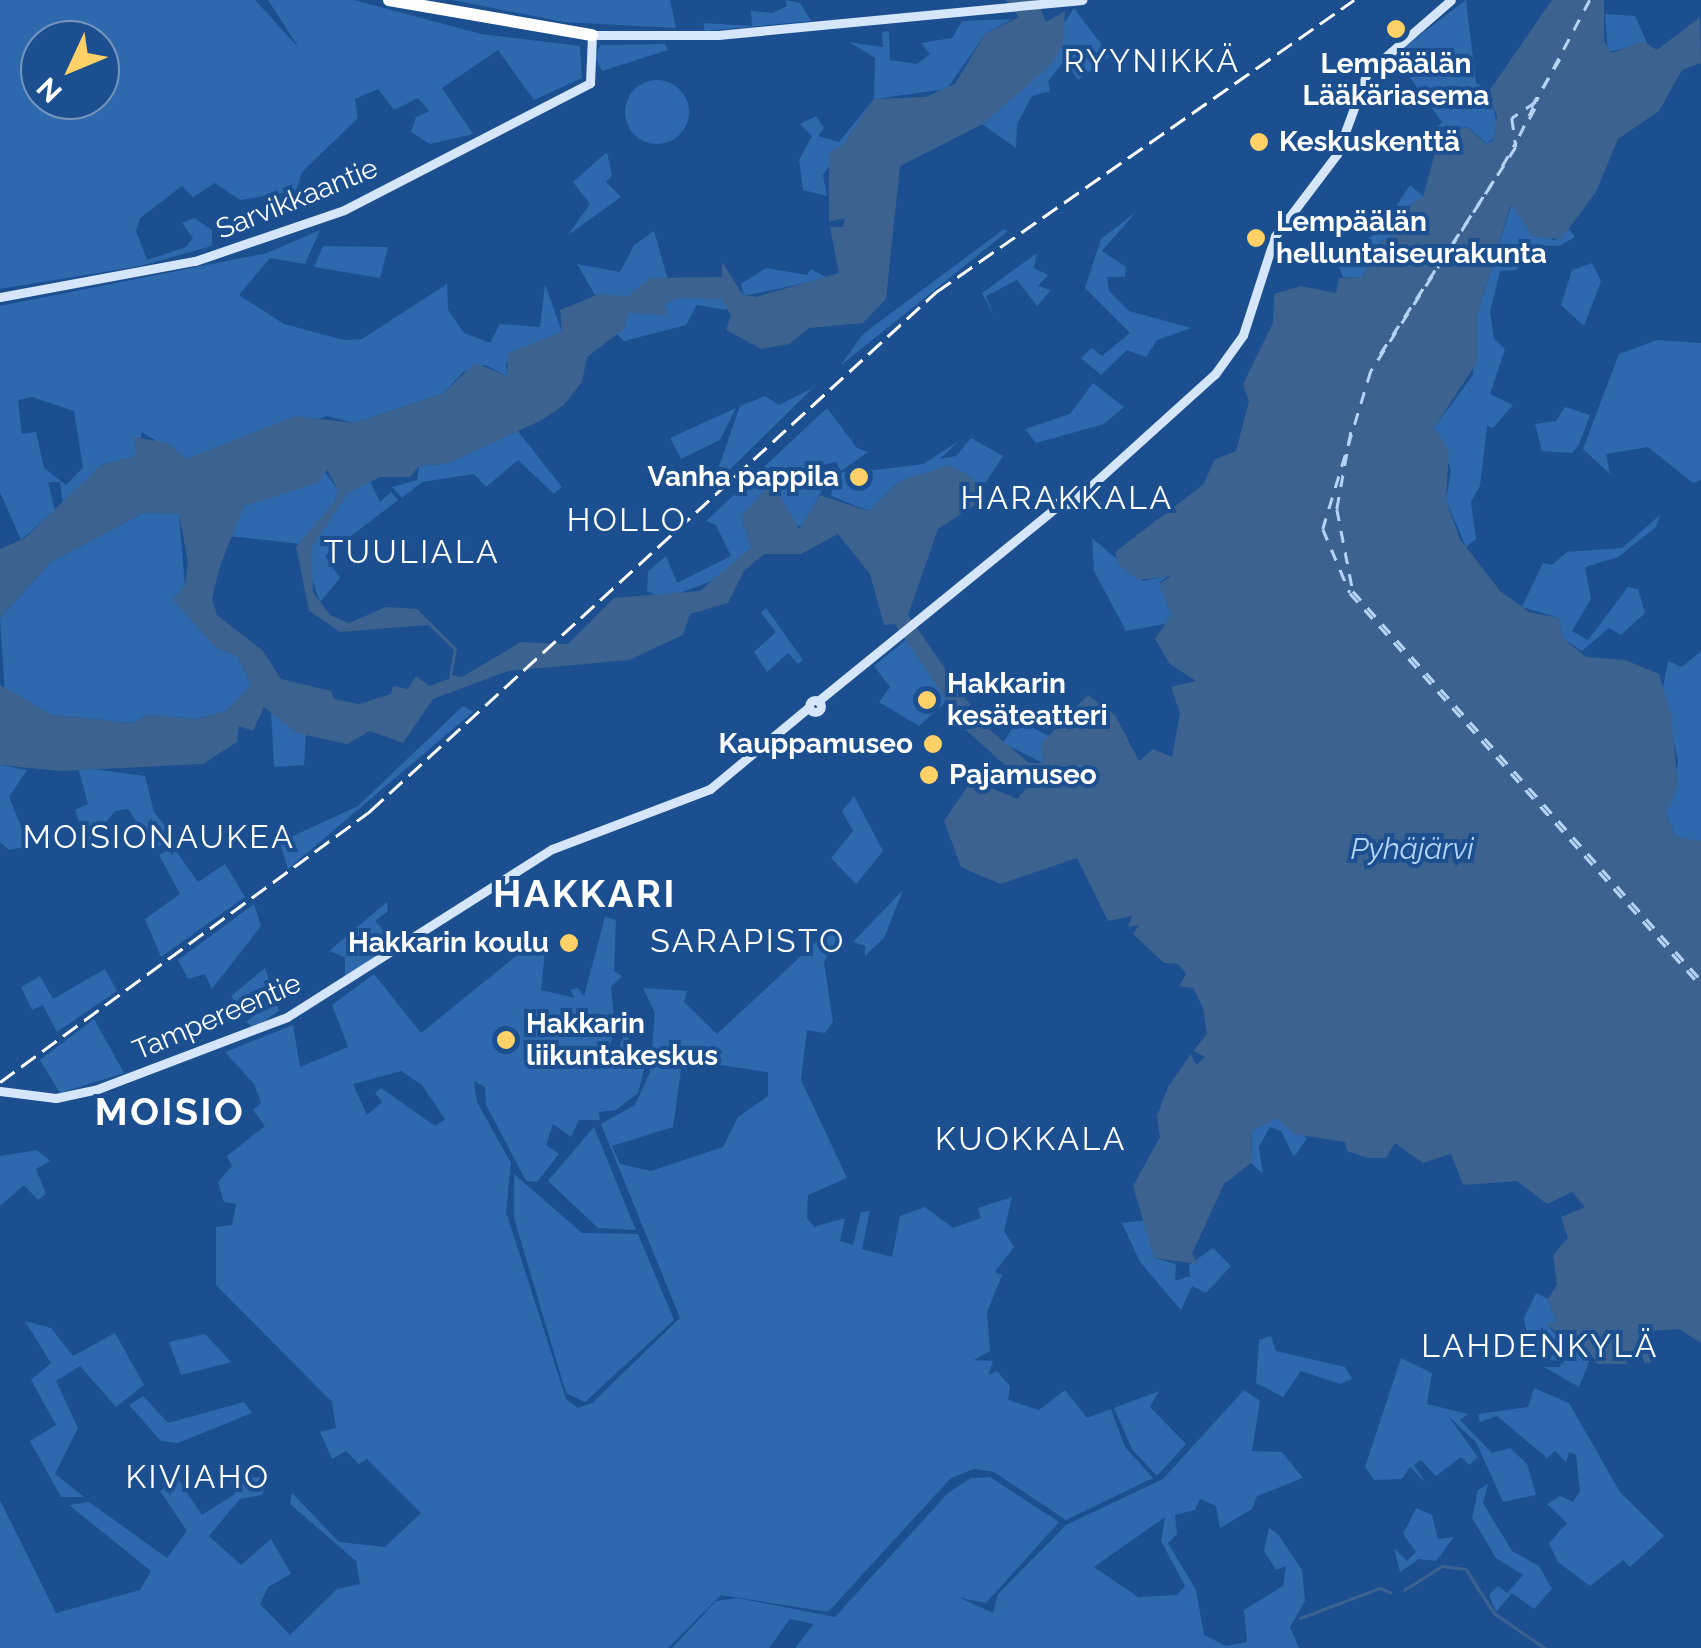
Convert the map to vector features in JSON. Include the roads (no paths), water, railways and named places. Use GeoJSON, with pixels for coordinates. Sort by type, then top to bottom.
{"type":"FeatureCollection","features":[{"type":"Feature","properties":{"kind":"highway"},"geometry":{"type":"LineString","coordinates":[[389,0],[592,35]]}},
{"type":"Feature","properties":{"kind":"highway"},"geometry":{"type":"LineString","coordinates":[[407,0],[459,14]]}},
{"type":"Feature","properties":{"kind":"main road"},"geometry":{"type":"LineString","coordinates":[[592,35],[718,35],[1014,12],[1082,0]]}},
{"type":"Feature","properties":{"kind":"main road","name":"Tampereentie"},"geometry":{"type":"LineString","coordinates":[[0,1091],[80,1094],[190,1056],[300,1010],[523,867],[584,836],[703,794],[796,722],[1061,500],[1072,495],[1234,351],[1271,243],[1330,168],[1365,78],[1449,0]]}},
{"type":"Feature","properties":{"kind":"main road","name":"Sarvikkaantie"},"geometry":{"type":"LineString","coordinates":[[0,297],[176,266],[292,231],[590,83],[592,35]]}},
{"type":"Feature","properties":{"kind":"water","name":"Pyhäjärvi"},"geometry":{"type":"Polygon","coordinates":[[[1006,0],[1037,0],[1046,22],[1065,11],[1063,43],[1052,64],[983,124],[900,166],[886,299],[863,323],[809,328],[789,344],[761,349],[726,330],[731,315],[721,299],[677,298],[664,305],[669,315],[628,313],[625,328],[587,357],[582,382],[564,405],[542,420],[449,463],[419,466],[410,477],[380,477],[348,493],[311,548],[313,592],[330,615],[349,623],[386,607],[417,609],[457,649],[452,675],[462,677],[521,642],[568,644],[614,598],[700,591],[751,547],[741,516],[772,482],[799,529],[820,495],[868,511],[900,481],[949,465],[973,478],[984,499],[938,529],[908,615],[984,725],[1029,763],[1043,763],[1041,744],[1088,695],[1115,715],[1139,761],[1153,749],[1172,757],[1180,713],[1171,687],[1196,681],[1170,664],[1155,639],[1171,615],[1159,584],[1171,576],[1139,580],[1119,566],[1115,552],[1204,484],[1214,460],[1236,451],[1249,401],[1243,384],[1273,323],[1274,294],[1301,286],[1336,293],[1339,278],[1362,277],[1380,242],[1400,232],[1405,208],[1423,196],[1440,135],[1467,127],[1486,144],[1493,141],[1497,116],[1487,94],[1552,0],[1604,0],[1604,41],[1612,53],[1643,41],[1657,50],[1700,17],[1701,63],[1682,70],[1659,111],[1618,139],[1596,192],[1561,239],[1533,237],[1511,204],[1478,312],[1478,361],[1434,428],[1449,449],[1446,500],[1460,539],[1500,591],[1529,612],[1559,618],[1563,638],[1586,657],[1625,660],[1659,674],[1671,714],[1678,787],[1666,813],[1676,837],[1701,841],[1701,1343],[1679,1329],[1649,1331],[1652,1362],[1644,1363],[1641,1348],[1626,1353],[1627,1364],[1598,1364],[1547,1325],[1556,1321],[1548,1299],[1557,1285],[1553,1255],[1568,1238],[1561,1217],[1585,1207],[1572,1192],[1547,1204],[1517,1181],[1463,1185],[1451,1154],[1423,1163],[1395,1143],[1386,1158],[1367,1158],[1347,1151],[1345,1142],[1294,1134],[1277,1118],[1252,1131],[1251,1163],[1224,1184],[1192,1254],[1198,1264],[1154,1258],[1133,1186],[1160,1137],[1157,1116],[1168,1087],[1191,1054],[1196,1065],[1205,1057],[1193,1051],[1207,1034],[1203,1008],[1193,988],[1179,986],[1186,974],[1178,964],[1164,963],[1133,934],[1139,925],[1128,927],[1132,916],[1108,921],[1077,858],[1000,884],[961,867],[944,821],[967,787],[982,784],[1017,799],[1028,786],[967,731],[895,624],[884,625],[870,574],[838,534],[801,554],[764,554],[744,571],[728,603],[690,614],[683,635],[629,660],[508,671],[433,699],[403,743],[370,731],[347,744],[296,733],[264,707],[253,731],[239,726],[237,742],[203,764],[59,771],[0,765],[0,685],[52,715],[132,723],[148,715],[196,719],[226,711],[251,684],[237,656],[216,648],[172,599],[185,586],[188,562],[179,514],[143,513],[51,562],[0,618],[0,549],[25,538],[101,465],[136,456],[134,437],[169,443],[186,459],[295,416],[354,423],[444,393],[475,363],[507,376],[508,353],[562,332],[560,310],[599,294],[628,296],[650,278],[722,277],[722,262],[743,295],[756,297],[839,273],[830,227],[843,227],[845,218],[829,222],[829,152],[842,146],[874,99],[926,97],[955,84],[985,34],[1019,17],[1006,0]],[[327,470],[318,483],[244,506],[220,566],[212,599],[217,615],[263,651],[281,679],[331,691],[334,699],[359,704],[391,694],[393,686],[408,689],[416,676],[429,686],[449,679],[454,650],[428,625],[340,632],[309,611],[296,547],[334,502],[338,490],[327,470]]]}},
{"type":"Feature","properties":{"kind":"waterway"},"geometry":{"type":"LineString","coordinates":[[1404,1590],[1442,1566],[1466,1569],[1494,1613],[1545,1648]]}},
{"type":"Feature","properties":{"kind":"waterway"},"geometry":{"type":"LineString","coordinates":[[1300,1618],[1380,1588],[1390,1592]]}},
{"type":"Feature","properties":{"kind":"railway"},"geometry":{"type":"LineString","coordinates":[[0,1082],[370,811],[936,292],[1354,0]]}},
{"type":"Feature","properties":{"kind":"place","name":"Lempäälän Lääkäriasema"},"geometry":{"type":"Point","coordinates":[1396,29]}},
{"type":"Feature","properties":{"kind":"place","name":"Keskuskenttä"},"geometry":{"type":"Point","coordinates":[1259,142]}},
{"type":"Feature","properties":{"kind":"place","name":"Lempäälän helluntaiseurakunta"},"geometry":{"type":"Point","coordinates":[1256,238]}},
{"type":"Feature","properties":{"kind":"place","name":"Vanha pappila"},"geometry":{"type":"Point","coordinates":[859,477]}},
{"type":"Feature","properties":{"kind":"place","name":"Hakkarin kesäteatteri"},"geometry":{"type":"Point","coordinates":[927,700]}},
{"type":"Feature","properties":{"kind":"place","name":"Kauppamuseo"},"geometry":{"type":"Point","coordinates":[933,744]}},
{"type":"Feature","properties":{"kind":"place","name":"Pajamuseo"},"geometry":{"type":"Point","coordinates":[929,775]}},
{"type":"Feature","properties":{"kind":"place","name":"Hakkarin koulu"},"geometry":{"type":"Point","coordinates":[569,943]}},
{"type":"Feature","properties":{"kind":"place","name":"Hakkarin liikuntakeskus"},"geometry":{"type":"Point","coordinates":[506,1040]}},
{"type":"Feature","properties":{"kind":"district","name":"RYYNIKKÄ"},"geometry":{"type":"Point","coordinates":[1152,61]}},
{"type":"Feature","properties":{"kind":"district","name":"HARAKKALA"},"geometry":{"type":"Point","coordinates":[1067,498]}},
{"type":"Feature","properties":{"kind":"district","name":"HOLLO"},"geometry":{"type":"Point","coordinates":[627,520]}},
{"type":"Feature","properties":{"kind":"district","name":"TUULIALA"},"geometry":{"type":"Point","coordinates":[412,552]}},
{"type":"Feature","properties":{"kind":"district","name":"MOISIONAUKEA"},"geometry":{"type":"Point","coordinates":[159,837]}},
{"type":"Feature","properties":{"kind":"district","name":"HAKKARI"},"geometry":{"type":"Point","coordinates":[585,894]}},
{"type":"Feature","properties":{"kind":"district","name":"SARAPISTO"},"geometry":{"type":"Point","coordinates":[748,941]}},
{"type":"Feature","properties":{"kind":"district","name":"MOISIO"},"geometry":{"type":"Point","coordinates":[170,1112]}},
{"type":"Feature","properties":{"kind":"district","name":"KUOKKALA"},"geometry":{"type":"Point","coordinates":[1031,1139]}},
{"type":"Feature","properties":{"kind":"district","name":"LAHDENKYLÄ"},"geometry":{"type":"Point","coordinates":[1540,1346]}},
{"type":"Feature","properties":{"kind":"district","name":"KIVIAHO"},"geometry":{"type":"Point","coordinates":[198,1477]}}]}
